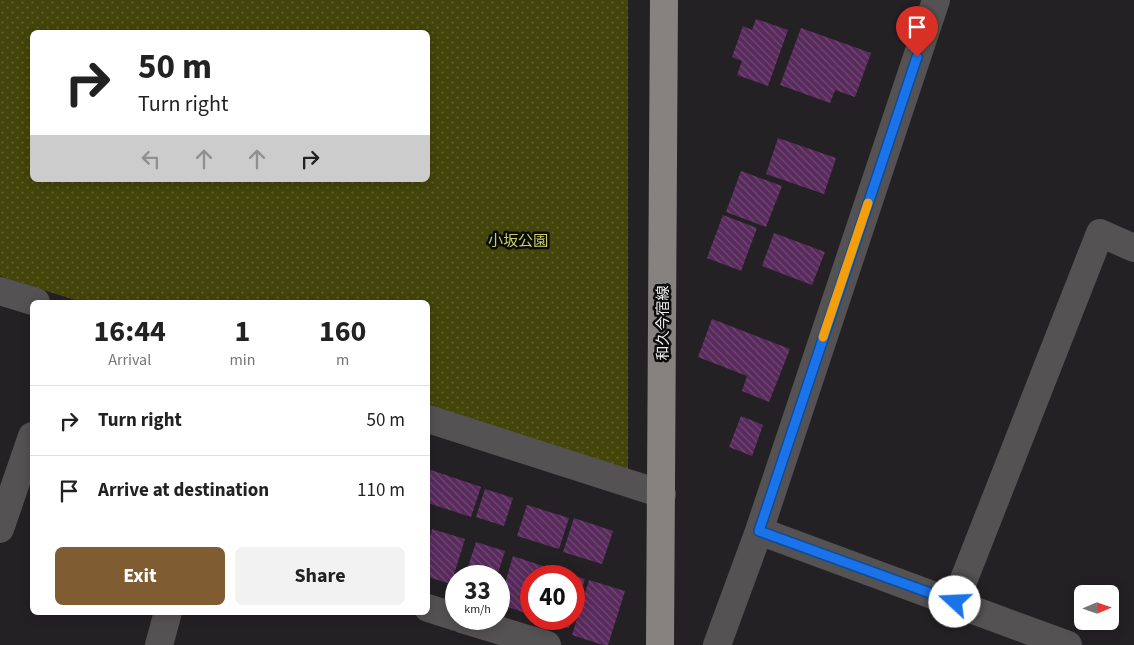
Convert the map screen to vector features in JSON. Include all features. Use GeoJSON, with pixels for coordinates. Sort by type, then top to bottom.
{"type":"FeatureCollection","features":[{"type":"Feature","properties":{"kind":"main road","name":"和久今宿線"},"geometry":{"type":"LineString","coordinates":[[660,645],[664,0]]}},
{"type":"Feature","properties":{"kind":"street"},"geometry":{"type":"LineString","coordinates":[[717,645],[759,531],[936,0]]}},
{"type":"Feature","properties":{"kind":"street"},"geometry":{"type":"LineString","coordinates":[[955,602],[1100,233],[1134,248]]}},
{"type":"Feature","properties":{"kind":"street"},"geometry":{"type":"LineString","coordinates":[[0,291],[30,300]]}},
{"type":"Feature","properties":{"kind":"street"},"geometry":{"type":"LineString","coordinates":[[430,420],[662,494]]}},
{"type":"Feature","properties":{"kind":"street"},"geometry":{"type":"LineString","coordinates":[[0,529],[30,442]]}},
{"type":"Feature","properties":{"kind":"street"},"geometry":{"type":"LineString","coordinates":[[759,531],[1068,645]]}},
{"type":"Feature","properties":{"kind":"street"},"geometry":{"type":"LineString","coordinates":[[430,609],[445,613]]}},
{"type":"Feature","properties":{"kind":"street"},"geometry":{"type":"LineString","coordinates":[[159,645],[167,615]]}},
{"type":"Feature","properties":{"kind":"street"},"geometry":{"type":"LineString","coordinates":[[498,630],[547,645]]}},
{"type":"Feature","properties":{"kind":"green space","name":"小坂公園"},"geometry":{"type":"Polygon","coordinates":[[[0,0],[628,0],[628,479],[430,415],[430,300],[75,300],[0,276],[0,0]]]}},
{"type":"Feature","properties":{"kind":"building"},"geometry":{"type":"Polygon","coordinates":[[[756,19],[788,30],[768,86],[737,75],[742,61],[732,57],[743,26],[752,30],[756,19]]]}},
{"type":"Feature","properties":{"kind":"building"},"geometry":{"type":"Polygon","coordinates":[[[801,28],[871,53],[855,97],[835,90],[830,103],[780,85],[801,28]]]}},
{"type":"Feature","properties":{"kind":"building"},"geometry":{"type":"Polygon","coordinates":[[[778,138],[836,158],[824,194],[766,174],[778,138]]]}},
{"type":"Feature","properties":{"kind":"building"},"geometry":{"type":"Polygon","coordinates":[[[741,171],[782,186],[766,227],[726,212],[741,171]]]}},
{"type":"Feature","properties":{"kind":"building"},"geometry":{"type":"Polygon","coordinates":[[[723,215],[757,228],[741,271],[707,258],[723,215]]]}},
{"type":"Feature","properties":{"kind":"building"},"geometry":{"type":"Polygon","coordinates":[[[774,233],[825,252],[812,285],[762,266],[774,233]]]}},
{"type":"Feature","properties":{"kind":"building"},"geometry":{"type":"Polygon","coordinates":[[[712,319],[790,349],[769,402],[742,391],[747,376],[698,357],[712,319]]]}},
{"type":"Feature","properties":{"kind":"building"},"geometry":{"type":"Polygon","coordinates":[[[741,416],[763,425],[752,456],[729,447],[741,416]]]}},
{"type":"Feature","properties":{"kind":"building"},"geometry":{"type":"Polygon","coordinates":[[[430,470],[481,487],[471,517],[430,504],[430,470]]]}},
{"type":"Feature","properties":{"kind":"building"},"geometry":{"type":"Polygon","coordinates":[[[485,489],[513,498],[504,526],[476,517],[485,489]]]}},
{"type":"Feature","properties":{"kind":"building"},"geometry":{"type":"Polygon","coordinates":[[[527,505],[569,518],[559,549],[517,536],[527,505]]]}},
{"type":"Feature","properties":{"kind":"building"},"geometry":{"type":"Polygon","coordinates":[[[574,518],[613,531],[602,564],[563,552],[574,518]]]}},
{"type":"Feature","properties":{"kind":"building"},"geometry":{"type":"Polygon","coordinates":[[[432,529],[465,539],[457,565],[445,565],[445,582],[430,578],[430,536],[432,529]]]}},
{"type":"Feature","properties":{"kind":"building"},"geometry":{"type":"Polygon","coordinates":[[[476,542],[505,551],[501,565],[469,565],[476,542]]]}},
{"type":"Feature","properties":{"kind":"building"},"geometry":{"type":"Polygon","coordinates":[[[513,556],[540,565],[520,565],[520,611],[510,608],[510,566],[513,556]]]}},
{"type":"Feature","properties":{"kind":"building"},"geometry":{"type":"Polygon","coordinates":[[[589,580],[625,591],[608,645],[572,635],[574,630],[585,630],[585,593],[589,580]]]}},
{"type":"Feature","properties":{"kind":"slow traffic"},"geometry":{"type":"LineString","coordinates":[[823,337],[868,203]]}},
{"type":"Feature","properties":{"kind":"route"},"geometry":{"type":"LineString","coordinates":[[917,57],[759,531],[955,602]]}}]}
